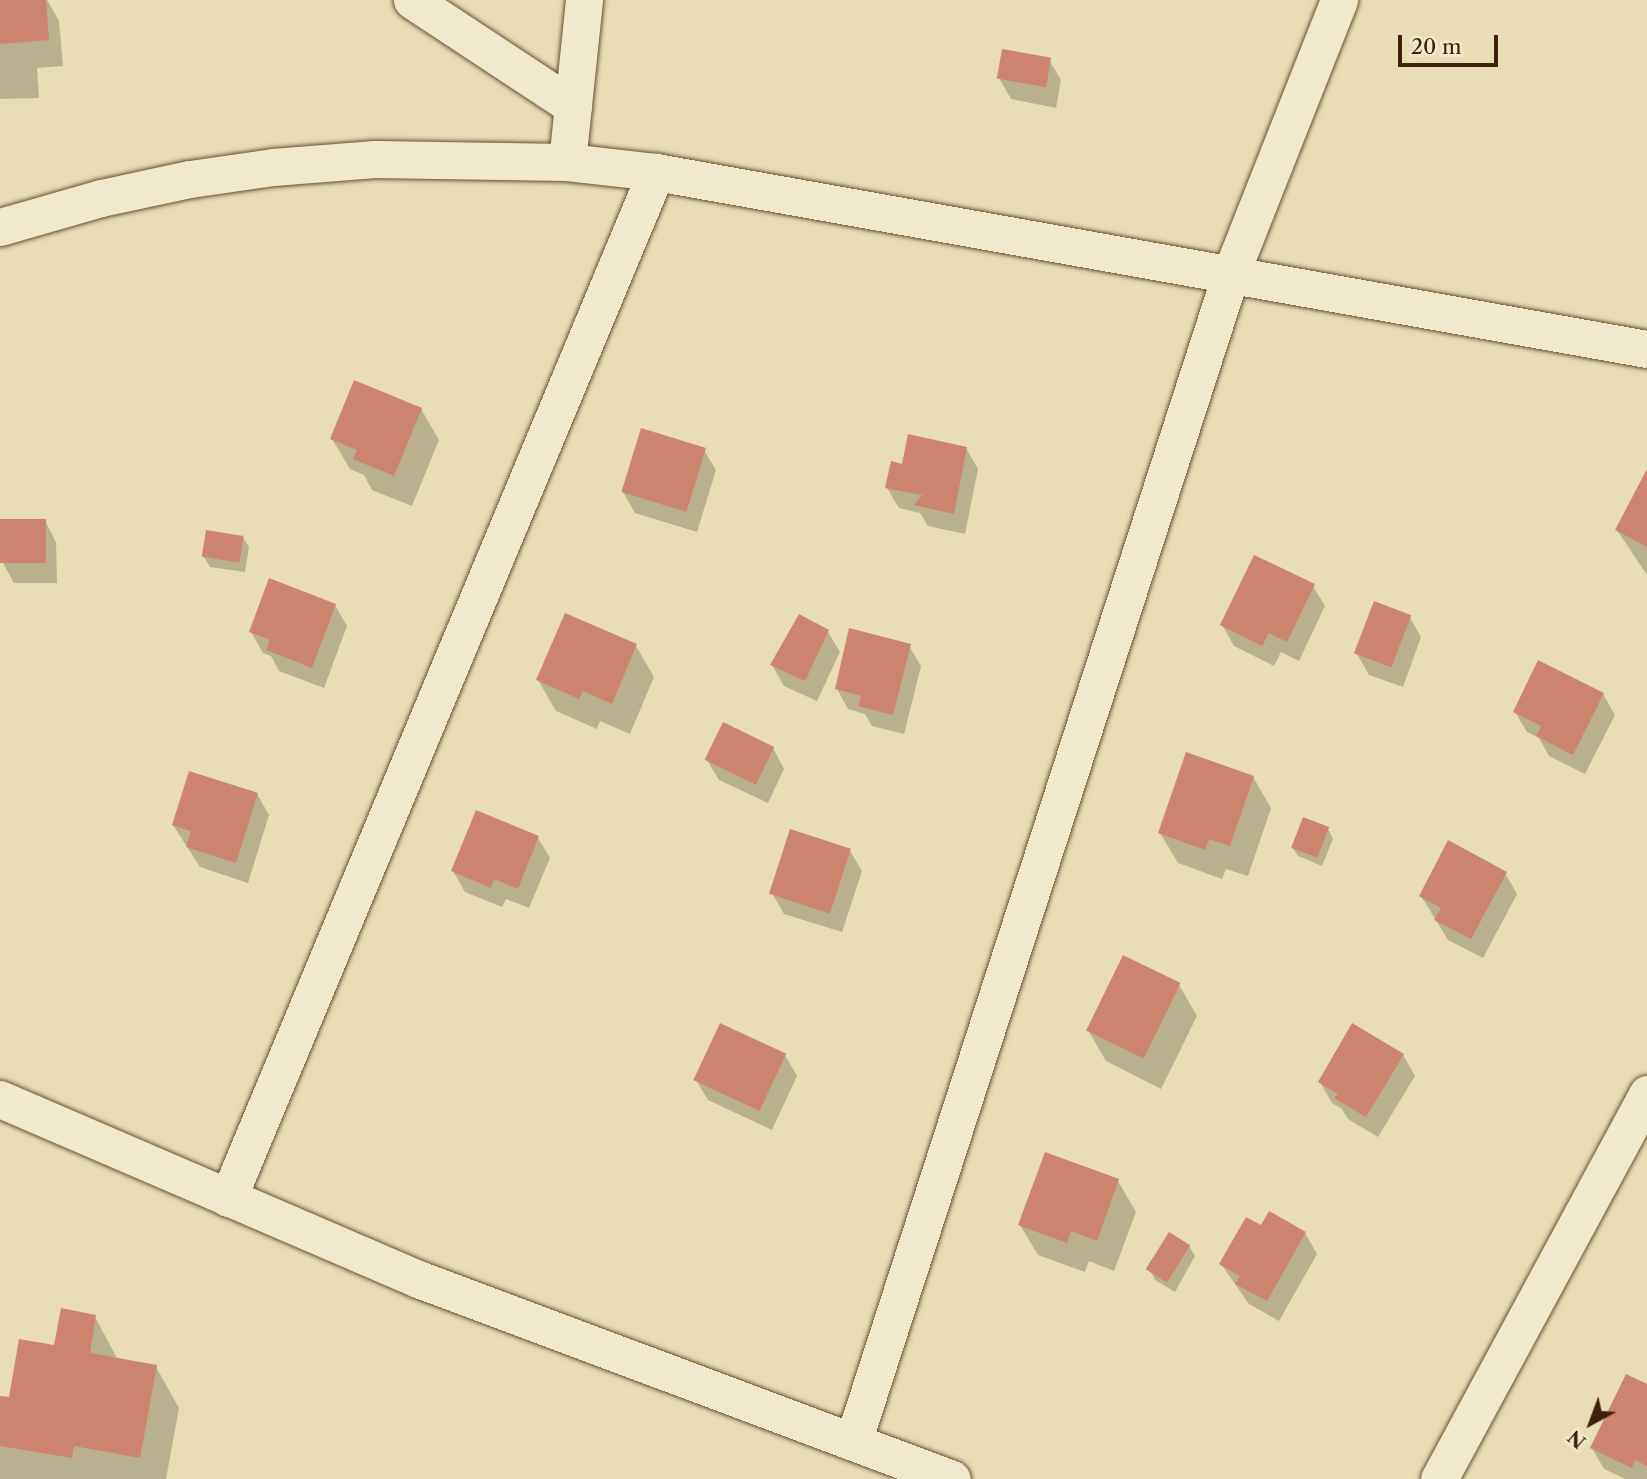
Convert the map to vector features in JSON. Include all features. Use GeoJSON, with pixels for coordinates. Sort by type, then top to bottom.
{"type":"FeatureCollection","features":[{"type":"Feature","properties":{"kind":"street"},"geometry":{"type":"LineString","coordinates":[[412,0],[573,106]]}},
{"type":"Feature","properties":{"kind":"street"},"geometry":{"type":"LineString","coordinates":[[567,162],[584,0]]}},
{"type":"Feature","properties":{"kind":"street"},"geometry":{"type":"LineString","coordinates":[[853,1442],[1231,273],[1339,0]]}},
{"type":"Feature","properties":{"kind":"street"},"geometry":{"type":"LineString","coordinates":[[0,227],[113,195],[190,179],[273,167],[375,159],[567,162],[656,172],[1647,349]]}},
{"type":"Feature","properties":{"kind":"street"},"geometry":{"type":"LineString","coordinates":[[228,1198],[656,172]]}},
{"type":"Feature","properties":{"kind":"street"},"geometry":{"type":"LineString","coordinates":[[1439,1479],[1647,1094]]}},
{"type":"Feature","properties":{"kind":"street"},"geometry":{"type":"LineString","coordinates":[[0,1099],[418,1279],[952,1479]]}},
{"type":"Feature","properties":{"kind":"building"},"geometry":{"type":"Polygon","coordinates":[[[0,0],[46,0],[49,40],[0,44],[0,0]]]}},
{"type":"Feature","properties":{"kind":"building"},"geometry":{"type":"Polygon","coordinates":[[[1002,49],[1051,58],[1046,87],[997,79],[1002,49]]]}},
{"type":"Feature","properties":{"kind":"building"},"geometry":{"type":"Polygon","coordinates":[[[354,380],[422,408],[394,476],[353,459],[357,450],[330,439],[354,380]]]}},
{"type":"Feature","properties":{"kind":"building"},"geometry":{"type":"Polygon","coordinates":[[[641,428],[706,448],[686,512],[621,492],[641,428]]]}},
{"type":"Feature","properties":{"kind":"building"},"geometry":{"type":"Polygon","coordinates":[[[908,434],[967,447],[954,514],[914,505],[922,495],[885,488],[891,461],[902,464],[908,434]]]}},
{"type":"Feature","properties":{"kind":"building"},"geometry":{"type":"Polygon","coordinates":[[[1647,469],[1647,547],[1615,530],[1647,469]]]}},
{"type":"Feature","properties":{"kind":"building"},"geometry":{"type":"Polygon","coordinates":[[[0,519],[46,519],[46,563],[0,563],[0,519]]]}},
{"type":"Feature","properties":{"kind":"building"},"geometry":{"type":"Polygon","coordinates":[[[206,530],[244,536],[239,563],[202,557],[206,530]]]}},
{"type":"Feature","properties":{"kind":"building"},"geometry":{"type":"Polygon","coordinates":[[[1254,555],[1315,584],[1287,642],[1269,633],[1262,646],[1220,625],[1254,555]]]}},
{"type":"Feature","properties":{"kind":"building"},"geometry":{"type":"Polygon","coordinates":[[[269,578],[336,604],[312,668],[266,650],[270,640],[249,632],[269,578]]]}},
{"type":"Feature","properties":{"kind":"building"},"geometry":{"type":"Polygon","coordinates":[[[1374,601],[1411,615],[1391,668],[1354,653],[1374,601]]]}},
{"type":"Feature","properties":{"kind":"building"},"geometry":{"type":"Polygon","coordinates":[[[565,613],[637,644],[612,704],[583,691],[579,699],[536,680],[565,613]]]}},
{"type":"Feature","properties":{"kind":"building"},"geometry":{"type":"Polygon","coordinates":[[[799,614],[829,630],[805,681],[770,665],[799,614]]]}},
{"type":"Feature","properties":{"kind":"building"},"geometry":{"type":"Polygon","coordinates":[[[849,628],[911,644],[893,715],[858,706],[861,696],[835,689],[849,628]]]}},
{"type":"Feature","properties":{"kind":"building"},"geometry":{"type":"Polygon","coordinates":[[[1538,660],[1604,693],[1573,755],[1536,736],[1541,726],[1513,712],[1538,660]]]}},
{"type":"Feature","properties":{"kind":"building"},"geometry":{"type":"Polygon","coordinates":[[[723,722],[774,747],[756,785],[705,760],[723,722]]]}},
{"type":"Feature","properties":{"kind":"building"},"geometry":{"type":"Polygon","coordinates":[[[1186,752],[1254,776],[1230,846],[1209,839],[1205,850],[1158,833],[1186,752]]]}},
{"type":"Feature","properties":{"kind":"building"},"geometry":{"type":"Polygon","coordinates":[[[189,771],[258,793],[236,863],[186,847],[191,831],[172,825],[189,771]]]}},
{"type":"Feature","properties":{"kind":"building"},"geometry":{"type":"Polygon","coordinates":[[[476,810],[539,836],[518,889],[494,879],[491,888],[451,871],[476,810]]]}},
{"type":"Feature","properties":{"kind":"building"},"geometry":{"type":"Polygon","coordinates":[[[1303,817],[1329,827],[1317,858],[1291,848],[1303,817]]]}},
{"type":"Feature","properties":{"kind":"building"},"geometry":{"type":"Polygon","coordinates":[[[790,829],[851,849],[830,913],[769,894],[790,829]]]}},
{"type":"Feature","properties":{"kind":"building"},"geometry":{"type":"Polygon","coordinates":[[[1448,840],[1507,872],[1471,939],[1434,920],[1441,908],[1419,896],[1448,840]]]}},
{"type":"Feature","properties":{"kind":"building"},"geometry":{"type":"Polygon","coordinates":[[[1123,955],[1181,983],[1144,1059],[1086,1030],[1123,955]]]}},
{"type":"Feature","properties":{"kind":"building"},"geometry":{"type":"Polygon","coordinates":[[[720,1023],[786,1054],[760,1111],[693,1080],[720,1023]]]}},
{"type":"Feature","properties":{"kind":"building"},"geometry":{"type":"Polygon","coordinates":[[[1352,1023],[1404,1054],[1366,1117],[1334,1098],[1338,1094],[1318,1082],[1352,1023]]]}},
{"type":"Feature","properties":{"kind":"building"},"geometry":{"type":"Polygon","coordinates":[[[1045,1152],[1119,1179],[1097,1241],[1071,1231],[1067,1243],[1018,1225],[1045,1152]]]}},
{"type":"Feature","properties":{"kind":"building"},"geometry":{"type":"Polygon","coordinates":[[[1269,1211],[1306,1232],[1267,1301],[1235,1284],[1240,1276],[1219,1264],[1246,1217],[1261,1225],[1269,1211]]]}},
{"type":"Feature","properties":{"kind":"building"},"geometry":{"type":"Polygon","coordinates":[[[1169,1232],[1190,1245],[1167,1283],[1146,1269],[1169,1232]]]}},
{"type":"Feature","properties":{"kind":"building"},"geometry":{"type":"Polygon","coordinates":[[[61,1308],[96,1315],[90,1353],[157,1365],[140,1458],[74,1446],[72,1458],[0,1446],[0,1396],[9,1397],[19,1339],[54,1345],[61,1308]]]}},
{"type":"Feature","properties":{"kind":"building"},"geometry":{"type":"Polygon","coordinates":[[[1626,1374],[1647,1384],[1647,1466],[1635,1460],[1632,1468],[1590,1448],[1626,1374]]]}}]}
